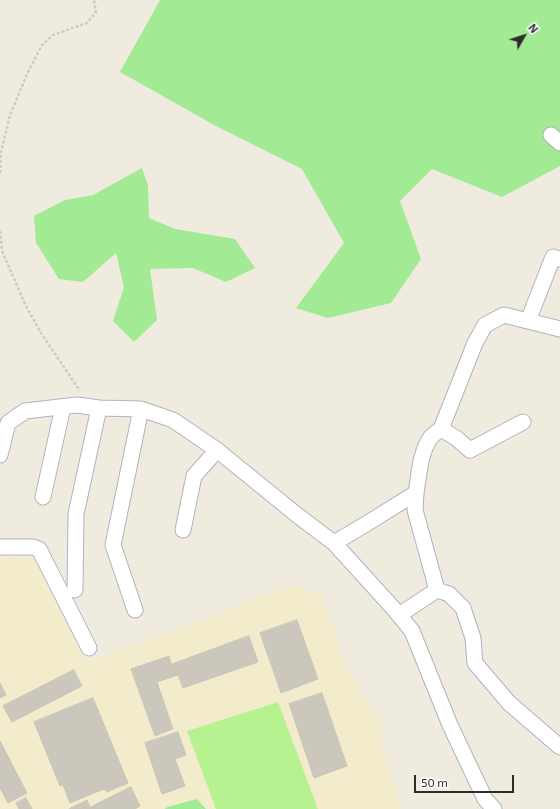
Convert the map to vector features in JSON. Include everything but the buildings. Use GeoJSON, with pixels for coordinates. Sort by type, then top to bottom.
{"type":"FeatureCollection","features":[{"type":"Feature","properties":{"kind":"street"},"geometry":{"type":"LineString","coordinates":[[528,320],[553,257],[560,259]]}},
{"type":"Feature","properties":{"kind":"street"},"geometry":{"type":"LineString","coordinates":[[437,590],[415,510],[416,493],[422,458],[427,444],[432,436],[441,429],[476,343],[485,325],[504,315],[560,329]]}},
{"type":"Feature","properties":{"kind":"street"},"geometry":{"type":"LineString","coordinates":[[0,455],[8,422],[25,411],[77,404],[95,407],[141,409],[173,420],[218,450],[297,515],[334,542],[412,631],[450,726],[484,799],[494,809]]}},
{"type":"Feature","properties":{"kind":"street"},"geometry":{"type":"LineString","coordinates":[[43,497],[63,407]]}},
{"type":"Feature","properties":{"kind":"street"},"geometry":{"type":"LineString","coordinates":[[75,590],[76,514],[95,407]]}},
{"type":"Feature","properties":{"kind":"street"},"geometry":{"type":"LineString","coordinates":[[135,610],[113,545],[141,409]]}},
{"type":"Feature","properties":{"kind":"street"},"geometry":{"type":"LineString","coordinates":[[441,429],[456,438],[470,450],[523,422]]}},
{"type":"Feature","properties":{"kind":"street"},"geometry":{"type":"LineString","coordinates":[[183,530],[194,476],[218,450]]}},
{"type":"Feature","properties":{"kind":"street"},"geometry":{"type":"LineString","coordinates":[[334,542],[416,493]]}},
{"type":"Feature","properties":{"kind":"street"},"geometry":{"type":"LineString","coordinates":[[0,547],[33,547],[39,549],[89,648]]}},
{"type":"Feature","properties":{"kind":"street"},"geometry":{"type":"LineString","coordinates":[[399,615],[437,590]]}},
{"type":"Feature","properties":{"kind":"street"},"geometry":{"type":"LineString","coordinates":[[437,590],[449,594],[463,608],[473,638],[474,662],[509,702],[560,747]]}},
{"type":"Feature","properties":{"kind":"path"},"geometry":{"type":"LineString","coordinates":[[0,173],[1,152],[10,115],[28,72],[42,45],[53,35],[87,24],[96,12],[94,0]]}},
{"type":"Feature","properties":{"kind":"path"},"geometry":{"type":"LineString","coordinates":[[0,231],[2,251],[26,306],[41,333],[95,407]]}},
{"type":"Feature","properties":{"kind":"shaded area"},"geometry":{"type":"Polygon","coordinates":[[[7,557],[36,559],[47,575],[88,662],[293,585],[321,594],[349,670],[383,729],[382,747],[402,809],[0,809],[0,560],[7,557]]]}},
{"type":"Feature","properties":{"kind":"green space"},"geometry":{"type":"Polygon","coordinates":[[[160,0],[560,0],[560,166],[502,197],[432,169],[400,201],[421,259],[391,303],[328,318],[296,308],[344,243],[302,169],[216,126],[120,72],[160,0]]]}},
{"type":"Feature","properties":{"kind":"green space"},"geometry":{"type":"Polygon","coordinates":[[[142,168],[148,185],[149,218],[175,229],[235,239],[255,268],[226,282],[193,268],[150,269],[157,320],[134,342],[113,321],[124,287],[116,253],[83,282],[59,279],[36,243],[34,216],[65,200],[93,195],[142,168]]]}},
{"type":"Feature","properties":{"kind":"green space"},"geometry":{"type":"Polygon","coordinates":[[[278,702],[318,809],[216,809],[187,731],[278,702]]]}},
{"type":"Feature","properties":{"kind":"green space"},"geometry":{"type":"Polygon","coordinates":[[[197,799],[206,809],[165,809],[167,807],[197,799]]]}}]}
